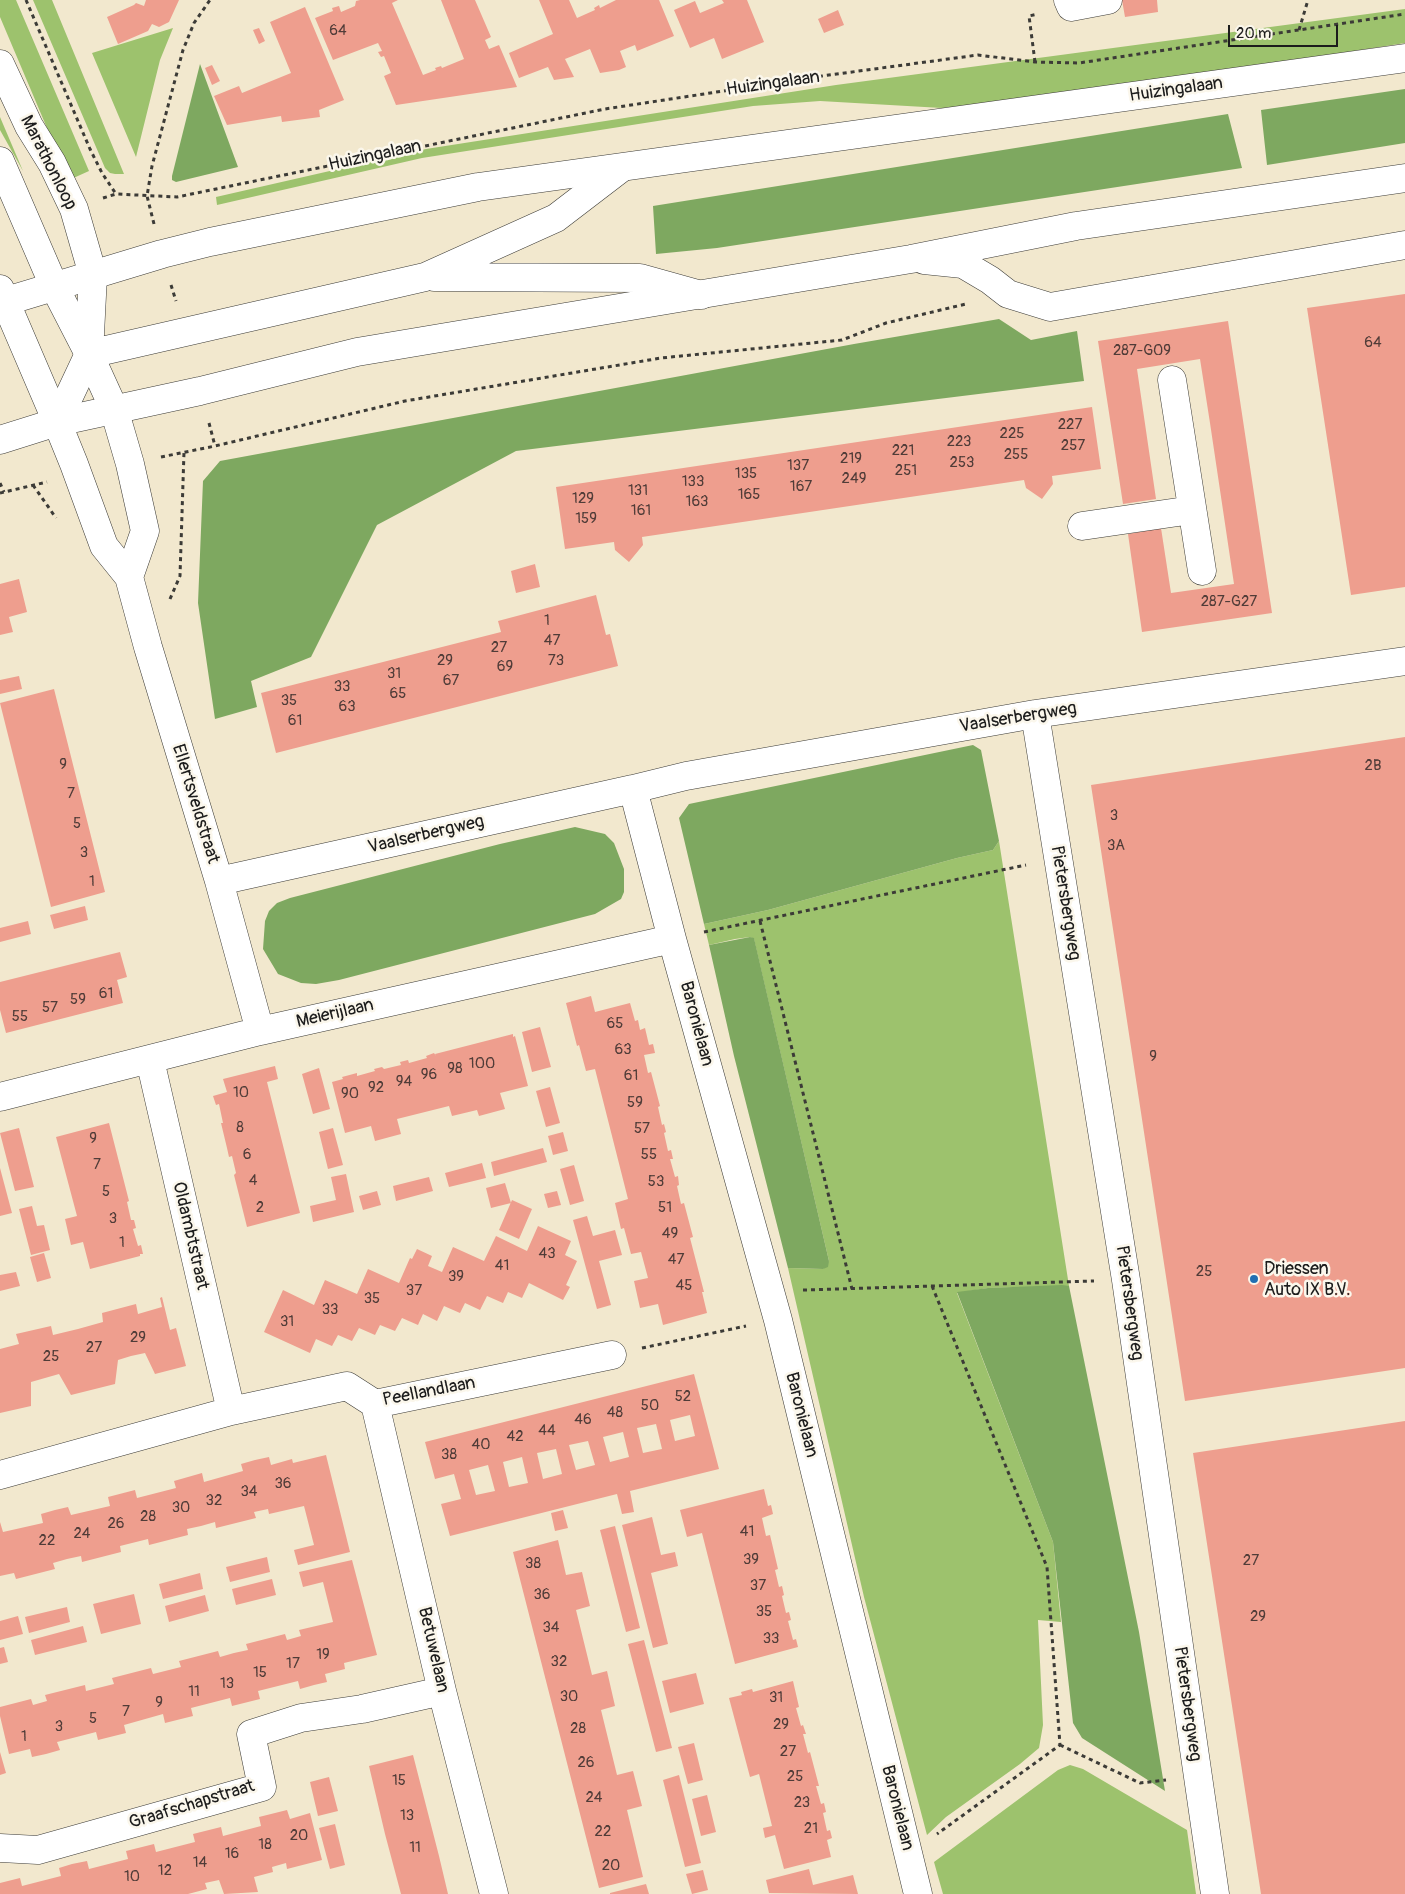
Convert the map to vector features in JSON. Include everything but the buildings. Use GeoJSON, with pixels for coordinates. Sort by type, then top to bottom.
{"type":"FeatureCollection","features":[{"type":"Feature","properties":{"kind":"street"},"geometry":{"type":"LineString","coordinates":[[1069,4],[1108,0]]}},
{"type":"Feature","properties":{"kind":"street","name":"Huizingalaan"},"geometry":{"type":"LineString","coordinates":[[2,298],[54,286],[210,242],[459,191],[1405,58]]}},
{"type":"Feature","properties":{"kind":"street","name":"Marathonloop"},"geometry":{"type":"LineString","coordinates":[[0,64],[29,126],[52,163],[74,209],[93,275],[89,354]]}},
{"type":"Feature","properties":{"kind":"street"},"geometry":{"type":"LineString","coordinates":[[0,162],[54,286],[89,354],[114,409],[130,464],[145,531],[129,577]]}},
{"type":"Feature","properties":{"kind":"street","name":"Huizingalaan"},"geometry":{"type":"LineString","coordinates":[[89,354],[425,277],[556,218],[620,168]]}},
{"type":"Feature","properties":{"kind":"street","name":"Huizingalaan"},"geometry":{"type":"LineString","coordinates":[[0,440],[58,422],[200,391],[357,352],[911,259],[1076,226],[1405,178]]}},
{"type":"Feature","properties":{"kind":"street","name":"Huizingalaan"},"geometry":{"type":"LineString","coordinates":[[911,259],[963,264],[990,280],[1008,294],[1050,307],[1405,244]]}},
{"type":"Feature","properties":{"kind":"street","name":"Huizingalaan"},"geometry":{"type":"LineString","coordinates":[[425,277],[640,278],[701,295]]}},
{"type":"Feature","properties":{"kind":"street","name":"Ellertsveldstraat"},"geometry":{"type":"LineString","coordinates":[[2,298],[58,422],[104,546],[129,577],[150,656],[219,881],[260,1031]]}},
{"type":"Feature","properties":{"kind":"street"},"geometry":{"type":"LineString","coordinates":[[58,422],[89,354]]}},
{"type":"Feature","properties":{"kind":"street"},"geometry":{"type":"LineString","coordinates":[[1172,380],[1202,571]]}},
{"type":"Feature","properties":{"kind":"street"},"geometry":{"type":"LineString","coordinates":[[1082,526],[1192,510]]}},
{"type":"Feature","properties":{"kind":"street","name":"Vaalserbergweg"},"geometry":{"type":"LineString","coordinates":[[219,881],[686,776],[1035,714],[1405,661]]}},
{"type":"Feature","properties":{"kind":"street","name":"Pietersbergweg"},"geometry":{"type":"LineString","coordinates":[[1035,714],[1126,1280],[1215,1894]]}},
{"type":"Feature","properties":{"kind":"street"},"geometry":{"type":"LineString","coordinates":[[634,789],[672,939]]}},
{"type":"Feature","properties":{"kind":"street","name":"Meierijlaan"},"geometry":{"type":"LineString","coordinates":[[2,1089],[150,1060],[260,1031],[672,939]]}},
{"type":"Feature","properties":{"kind":"street","name":"Baronielaan"},"geometry":{"type":"LineString","coordinates":[[672,939],[778,1320],[918,1894]]}},
{"type":"Feature","properties":{"kind":"street","name":"Oldambtstraat"},"geometry":{"type":"LineString","coordinates":[[150,1060],[231,1411]]}},
{"type":"Feature","properties":{"kind":"street","name":"Peellandlaan"},"geometry":{"type":"LineString","coordinates":[[0,1475],[231,1411],[347,1386],[375,1404],[612,1355]]}},
{"type":"Feature","properties":{"kind":"street","name":"Betuwelaan"},"geometry":{"type":"LineString","coordinates":[[375,1404],[442,1691],[494,1894]]}},
{"type":"Feature","properties":{"kind":"street","name":"Graafschapstraat"},"geometry":{"type":"LineString","coordinates":[[0,1848],[38,1850],[262,1787],[251,1734],[301,1718],[362,1709],[442,1691]]}},
{"type":"Feature","properties":{"kind":"path"},"geometry":{"type":"LineString","coordinates":[[26,0],[90,149],[102,173],[116,194]]}},
{"type":"Feature","properties":{"kind":"path","name":"Huizingalaan"},"geometry":{"type":"LineString","coordinates":[[210,0],[194,23],[183,50],[152,166],[147,196],[177,197],[614,107],[978,55],[1035,62],[1078,63],[1405,14]]}},
{"type":"Feature","properties":{"kind":"path"},"geometry":{"type":"LineString","coordinates":[[1299,30],[1308,0]]}},
{"type":"Feature","properties":{"kind":"path"},"geometry":{"type":"LineString","coordinates":[[1035,62],[1029,16],[1069,4]]}},
{"type":"Feature","properties":{"kind":"path"},"geometry":{"type":"LineString","coordinates":[[215,446],[405,401],[434,396],[661,358],[842,340],[886,323],[1008,294]]}},
{"type":"Feature","properties":{"kind":"path"},"geometry":{"type":"LineString","coordinates":[[0,483],[2,493],[33,485]]}},
{"type":"Feature","properties":{"kind":"path"},"geometry":{"type":"LineString","coordinates":[[672,939],[1058,858]]}},
{"type":"Feature","properties":{"kind":"path"},"geometry":{"type":"LineString","coordinates":[[760,921],[852,1289]]}},
{"type":"Feature","properties":{"kind":"path"},"geometry":{"type":"LineString","coordinates":[[769,1291],[1126,1280]]}},
{"type":"Feature","properties":{"kind":"path"},"geometry":{"type":"LineString","coordinates":[[932,1286],[1047,1567],[1060,1745]]}},
{"type":"Feature","properties":{"kind":"path"},"geometry":{"type":"LineString","coordinates":[[612,1355],[778,1320]]}},
{"type":"Feature","properties":{"kind":"path"},"geometry":{"type":"LineString","coordinates":[[1060,1745],[1140,1784],[1197,1775]]}},
{"type":"Feature","properties":{"kind":"path"},"geometry":{"type":"LineString","coordinates":[[908,1855],[1060,1745]]}},
{"type":"Feature","properties":{"kind":"green space"},"geometry":{"type":"Polygon","coordinates":[[[0,0],[16,0],[89,171],[69,180],[0,17],[0,0]]]}},
{"type":"Feature","properties":{"kind":"green space"},"geometry":{"type":"Polygon","coordinates":[[[33,0],[52,0],[124,174],[110,173],[105,168],[33,0]]]}},
{"type":"Feature","properties":{"kind":"green space"},"geometry":{"type":"Polygon","coordinates":[[[1405,9],[1405,43],[1044,100],[942,108],[820,101],[753,106],[422,158],[217,205],[216,197],[426,149],[836,85],[1405,9]]]}},
{"type":"Feature","properties":{"kind":"green space"},"geometry":{"type":"Polygon","coordinates":[[[173,28],[160,60],[136,157],[92,53],[173,28]]]}},
{"type":"Feature","properties":{"kind":"green space"},"geometry":{"type":"Polygon","coordinates":[[[200,64],[238,167],[176,182],[172,180],[172,176],[200,64]]]}},
{"type":"Feature","properties":{"kind":"green space"},"geometry":{"type":"Polygon","coordinates":[[[1405,89],[1405,143],[1267,165],[1261,110],[1405,89]]]}},
{"type":"Feature","properties":{"kind":"green space"},"geometry":{"type":"Polygon","coordinates":[[[1228,114],[1242,168],[717,248],[656,254],[653,206],[1228,114]]]}},
{"type":"Feature","properties":{"kind":"green space"},"geometry":{"type":"Polygon","coordinates":[[[0,117],[23,171],[0,130],[0,117]]]}},
{"type":"Feature","properties":{"kind":"green space"},"geometry":{"type":"Polygon","coordinates":[[[999,319],[1031,340],[1077,331],[1084,381],[516,451],[377,525],[311,657],[251,681],[257,707],[215,719],[198,603],[203,481],[220,461],[999,319]]]}},
{"type":"Feature","properties":{"kind":"green space"},"geometry":{"type":"Polygon","coordinates":[[[973,745],[981,750],[999,841],[993,850],[957,858],[768,910],[704,924],[679,818],[689,804],[973,745]]]}},
{"type":"Feature","properties":{"kind":"green space"},"geometry":{"type":"Polygon","coordinates":[[[575,827],[605,834],[614,843],[624,869],[624,892],[621,899],[595,914],[339,980],[316,984],[301,983],[278,974],[263,949],[265,921],[269,911],[277,903],[290,898],[500,844],[575,827]]]}},
{"type":"Feature","properties":{"kind":"green space"},"geometry":{"type":"Polygon","coordinates":[[[999,841],[1069,1286],[988,1288],[957,1293],[1053,1542],[1061,1622],[1038,1620],[1043,1725],[1039,1748],[1020,1764],[946,1817],[927,1835],[864,1597],[788,1268],[823,1269],[829,1261],[754,939],[750,937],[735,939],[709,945],[704,924],[768,910],[957,858],[993,850],[999,841]]]}},
{"type":"Feature","properties":{"kind":"green space"},"geometry":{"type":"Polygon","coordinates":[[[750,937],[754,938],[829,1261],[828,1267],[823,1269],[788,1268],[734,1056],[709,945],[750,937]]]}},
{"type":"Feature","properties":{"kind":"green space"},"geometry":{"type":"Polygon","coordinates":[[[1069,1286],[1139,1632],[1165,1791],[1082,1738],[1073,1723],[1053,1542],[957,1292],[988,1288],[1069,1286]]]}},
{"type":"Feature","properties":{"kind":"green space"},"geometry":{"type":"Polygon","coordinates":[[[1070,1765],[1083,1769],[1187,1830],[1196,1894],[943,1894],[934,1862],[1058,1770],[1070,1765]]]}},
{"type":"Feature","properties":{"kind":"place","name":"Driessen Auto IX B.V."},"geometry":{"type":"Point","coordinates":[1254,1279]}}]}
